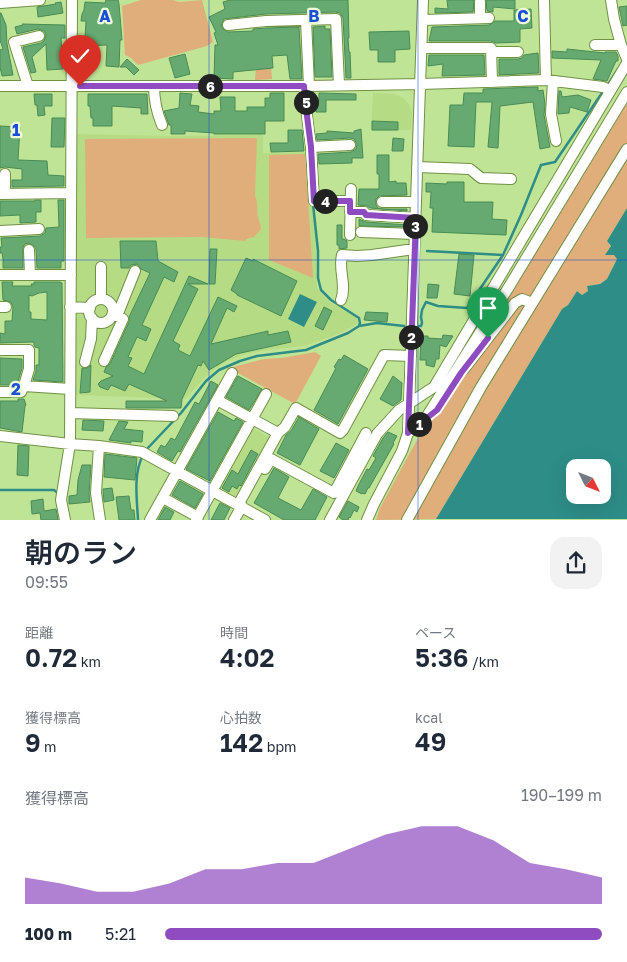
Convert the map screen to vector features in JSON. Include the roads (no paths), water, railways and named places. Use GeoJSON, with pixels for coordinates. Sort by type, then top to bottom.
{"type":"FeatureCollection","features":[{"type":"Feature","properties":{"kind":"street"},"geometry":{"type":"LineString","coordinates":[[0,3],[40,0]]}},
{"type":"Feature","properties":{"kind":"street"},"geometry":{"type":"LineString","coordinates":[[65,520],[61,500],[70,444],[72,0]]}},
{"type":"Feature","properties":{"kind":"street"},"geometry":{"type":"LineString","coordinates":[[367,520],[402,451],[408,433],[423,0]]}},
{"type":"Feature","properties":{"kind":"street"},"geometry":{"type":"LineString","coordinates":[[544,0],[551,114],[556,141]]}},
{"type":"Feature","properties":{"kind":"street"},"geometry":{"type":"LineString","coordinates":[[611,0],[621,45],[627,59]]}},
{"type":"Feature","properties":{"kind":"street"},"geometry":{"type":"LineString","coordinates":[[422,20],[485,18],[480,2]]}},
{"type":"Feature","properties":{"kind":"street"},"geometry":{"type":"LineString","coordinates":[[228,24],[336,19],[339,84]]}},
{"type":"Feature","properties":{"kind":"street"},"geometry":{"type":"LineString","coordinates":[[306,20],[307,116],[314,201],[350,206],[364,212],[366,215],[416,218]]}},
{"type":"Feature","properties":{"kind":"street"},"geometry":{"type":"LineString","coordinates":[[28,86],[14,42],[39,36]]}},
{"type":"Feature","properties":{"kind":"street"},"geometry":{"type":"LineString","coordinates":[[595,45],[621,45]]}},
{"type":"Feature","properties":{"kind":"street"},"geometry":{"type":"LineString","coordinates":[[422,48],[491,48],[492,82]]}},
{"type":"Feature","properties":{"kind":"street"},"geometry":{"type":"LineString","coordinates":[[491,52],[518,52]]}},
{"type":"Feature","properties":{"kind":"street"},"geometry":{"type":"LineString","coordinates":[[330,520],[377,434],[387,421],[399,410],[434,387],[627,63]]}},
{"type":"Feature","properties":{"kind":"street"},"geometry":{"type":"LineString","coordinates":[[0,86],[307,86],[549,80],[603,87],[610,90]]}},
{"type":"Feature","properties":{"kind":"street"},"geometry":{"type":"LineString","coordinates":[[154,86],[154,97],[162,125]]}},
{"type":"Feature","properties":{"kind":"street"},"geometry":{"type":"LineString","coordinates":[[427,416],[508,290],[627,92]]}},
{"type":"Feature","properties":{"kind":"street"},"geometry":{"type":"LineString","coordinates":[[311,147],[350,146]]}},
{"type":"Feature","properties":{"kind":"street"},"geometry":{"type":"LineString","coordinates":[[407,520],[481,387],[627,150]]}},
{"type":"Feature","properties":{"kind":"street"},"geometry":{"type":"LineString","coordinates":[[417,167],[470,169],[481,178],[511,179]]}},
{"type":"Feature","properties":{"kind":"street"},"geometry":{"type":"LineString","coordinates":[[6,174],[2,194],[71,193]]}},
{"type":"Feature","properties":{"kind":"street"},"geometry":{"type":"LineString","coordinates":[[350,235],[351,189]]}},
{"type":"Feature","properties":{"kind":"street"},"geometry":{"type":"LineString","coordinates":[[382,202],[416,202]]}},
{"type":"Feature","properties":{"kind":"street"},"geometry":{"type":"LineString","coordinates":[[0,231],[40,229]]}},
{"type":"Feature","properties":{"kind":"street"},"geometry":{"type":"LineString","coordinates":[[361,232],[415,234]]}},
{"type":"Feature","properties":{"kind":"street"},"geometry":{"type":"LineString","coordinates":[[344,293],[340,262],[342,255],[372,255],[414,249]]}},
{"type":"Feature","properties":{"kind":"street"},"geometry":{"type":"LineString","coordinates":[[29,250],[30,275]]}},
{"type":"Feature","properties":{"kind":"street"},"geometry":{"type":"LineString","coordinates":[[101,266],[101,299]]}},
{"type":"Feature","properties":{"kind":"street"},"geometry":{"type":"LineString","coordinates":[[70,307],[91,313],[98,322],[106,322],[115,315],[135,271]]}},
{"type":"Feature","properties":{"kind":"street"},"geometry":{"type":"LineString","coordinates":[[0,275],[71,274]]}},
{"type":"Feature","properties":{"kind":"street"},"geometry":{"type":"LineString","coordinates":[[85,362],[91,340],[91,313],[94,302],[101,299],[108,301],[115,315],[123,319],[104,361]]}},
{"type":"Feature","properties":{"kind":"street"},"geometry":{"type":"LineString","coordinates":[[408,433],[427,416],[437,410],[461,373],[515,304],[522,299],[532,303]]}},
{"type":"Feature","properties":{"kind":"street"},"geometry":{"type":"LineString","coordinates":[[0,350],[29,346],[30,368],[21,392],[0,392]]}},
{"type":"Feature","properties":{"kind":"street"},"geometry":{"type":"LineString","coordinates":[[234,520],[278,433],[285,427],[296,408],[340,432],[343,430],[384,355],[411,356]]}},
{"type":"Feature","properties":{"kind":"street"},"geometry":{"type":"LineString","coordinates":[[150,520],[232,373]]}},
{"type":"Feature","properties":{"kind":"street"},"geometry":{"type":"LineString","coordinates":[[24,386],[70,389]]}},
{"type":"Feature","properties":{"kind":"street"},"geometry":{"type":"LineString","coordinates":[[162,498],[197,518],[266,394]]}},
{"type":"Feature","properties":{"kind":"street"},"geometry":{"type":"LineString","coordinates":[[217,400],[278,433]]}},
{"type":"Feature","properties":{"kind":"street"},"geometry":{"type":"LineString","coordinates":[[70,413],[174,416]]}},
{"type":"Feature","properties":{"kind":"street"},"geometry":{"type":"LineString","coordinates":[[241,506],[271,459],[334,493],[366,433]]}},
{"type":"Feature","properties":{"kind":"street"},"geometry":{"type":"LineString","coordinates":[[0,436],[99,446],[144,453],[265,520]]}},
{"type":"Feature","properties":{"kind":"street"},"geometry":{"type":"LineString","coordinates":[[99,446],[96,493],[100,520]]}},
{"type":"Feature","properties":{"kind":"water"},"geometry":{"type":"Polygon","coordinates":[[[627,208],[627,519],[436,519],[562,309],[568,305],[577,291],[582,295],[588,291],[587,286],[600,284],[607,279],[617,259],[614,255],[605,255],[611,246],[607,241],[627,208]]]}},
{"type":"Feature","properties":{"kind":"water"},"geometry":{"type":"Polygon","coordinates":[[[300,294],[317,302],[304,327],[288,319],[300,294]]]}},
{"type":"Feature","properties":{"kind":"waterway"},"geometry":{"type":"LineString","coordinates":[[607,86],[618,69]]}},
{"type":"Feature","properties":{"kind":"waterway"},"geometry":{"type":"LineString","coordinates":[[427,251],[503,255],[541,165],[555,162],[604,90]]}},
{"type":"Feature","properties":{"kind":"waterway"},"geometry":{"type":"LineString","coordinates":[[313,204],[318,251],[318,278],[321,290],[331,300],[359,318],[359,326]]}},
{"type":"Feature","properties":{"kind":"waterway"},"geometry":{"type":"LineString","coordinates":[[419,326],[422,323],[422,310],[426,302],[438,306],[467,308],[503,255]]}},
{"type":"Feature","properties":{"kind":"waterway"},"geometry":{"type":"LineString","coordinates":[[146,450],[181,413],[206,381],[219,370],[257,356],[306,350],[348,333],[359,326],[377,323],[404,326]]}},
{"type":"Feature","properties":{"kind":"waterway"},"geometry":{"type":"LineString","coordinates":[[138,520],[137,478],[143,455]]}},
{"type":"Feature","properties":{"kind":"waterway"},"geometry":{"type":"LineString","coordinates":[[0,490],[54,490],[58,493]]}}]}
